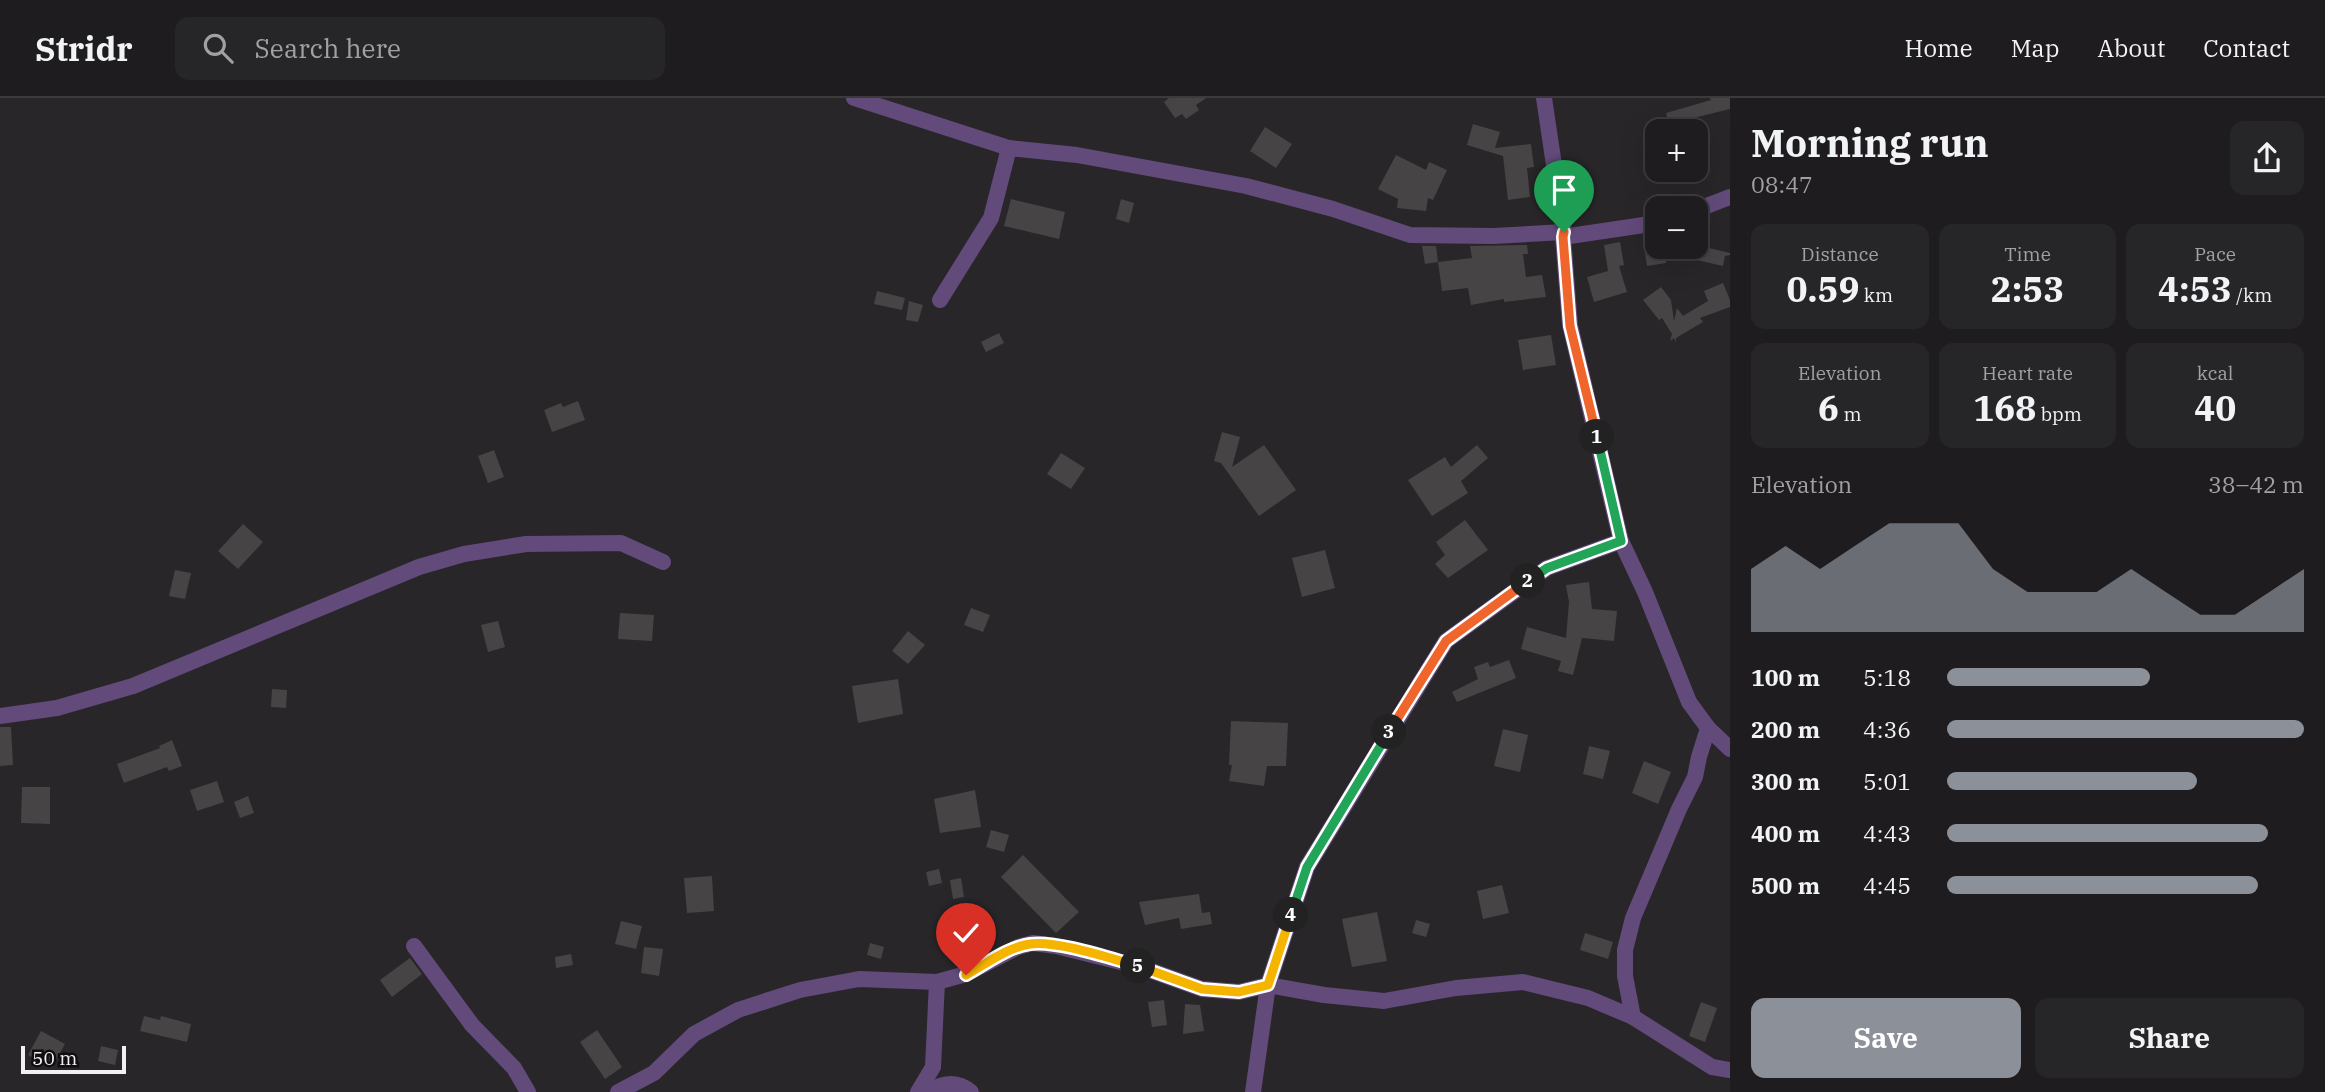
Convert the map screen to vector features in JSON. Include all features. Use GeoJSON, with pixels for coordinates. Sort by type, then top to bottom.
{"type":"FeatureCollection","features":[{"type":"Feature","properties":{"kind":"street"},"geometry":{"type":"LineString","coordinates":[[854,98],[1009,148],[1077,155],[1245,186],[1333,209],[1410,235],[1563,234],[1645,224]]}},
{"type":"Feature","properties":{"kind":"street"},"geometry":{"type":"LineString","coordinates":[[1544,98],[1563,234],[1570,326],[1621,541],[1645,592],[1689,702],[1708,728],[1730,749]]}},
{"type":"Feature","properties":{"kind":"street"},"geometry":{"type":"LineString","coordinates":[[940,300],[990,218],[1009,148]]}},
{"type":"Feature","properties":{"kind":"street"},"geometry":{"type":"LineString","coordinates":[[1708,205],[1730,197]]}},
{"type":"Feature","properties":{"kind":"street"},"geometry":{"type":"LineString","coordinates":[[1253,1092],[1268,985],[1307,867],[1446,641],[1547,568],[1621,541]]}},
{"type":"Feature","properties":{"kind":"street"},"geometry":{"type":"LineString","coordinates":[[0,716],[57,709],[133,686],[419,567],[464,554],[527,544],[621,543],[663,562]]}},
{"type":"Feature","properties":{"kind":"street"},"geometry":{"type":"LineString","coordinates":[[1633,1017],[1625,976],[1625,950],[1633,918],[1695,777],[1708,728]]}},
{"type":"Feature","properties":{"kind":"street"},"geometry":{"type":"LineString","coordinates":[[618,1092],[654,1073],[694,1034],[738,1010],[800,990],[859,979],[937,982],[966,975],[1018,947],[1032,943],[1056,946],[1141,967],[1202,989],[1239,992],[1268,985],[1324,995],[1384,1001],[1457,988],[1523,982],[1588,998],[1633,1017],[1712,1067],[1730,1070]]}},
{"type":"Feature","properties":{"kind":"street"},"geometry":{"type":"LineString","coordinates":[[414,946],[472,1025],[514,1068],[528,1092]]}},
{"type":"Feature","properties":{"kind":"street"},"geometry":{"type":"LineString","coordinates":[[918,1092],[933,1067],[937,982]]}},
{"type":"Feature","properties":{"kind":"street"},"geometry":{"type":"LineString","coordinates":[[928,1092],[952,1084],[971,1092]]}},
{"type":"Feature","properties":{"kind":"building"},"geometry":{"type":"Polygon","coordinates":[[[1169,98],[1206,98],[1196,105],[1199,110],[1186,119],[1182,114],[1175,118],[1164,102],[1169,98]]]}},
{"type":"Feature","properties":{"kind":"building"},"geometry":{"type":"Polygon","coordinates":[[[1710,98],[1730,98],[1730,109],[1689,119],[1668,119],[1666,113],[1711,100],[1710,98]]]}},
{"type":"Feature","properties":{"kind":"building"},"geometry":{"type":"Polygon","coordinates":[[[1473,124],[1500,132],[1495,148],[1531,144],[1534,167],[1527,168],[1530,197],[1508,200],[1503,156],[1467,145],[1473,124]]]}},
{"type":"Feature","properties":{"kind":"building"},"geometry":{"type":"Polygon","coordinates":[[[1265,127],[1292,144],[1276,168],[1250,151],[1265,127]]]}},
{"type":"Feature","properties":{"kind":"building"},"geometry":{"type":"Polygon","coordinates":[[[1396,155],[1426,170],[1429,162],[1447,170],[1433,200],[1428,198],[1426,211],[1397,208],[1398,199],[1378,189],[1396,155]]]}},
{"type":"Feature","properties":{"kind":"building"},"geometry":{"type":"Polygon","coordinates":[[[1011,199],[1065,212],[1059,239],[1004,226],[1011,199]]]}},
{"type":"Feature","properties":{"kind":"building"},"geometry":{"type":"Polygon","coordinates":[[[1121,199],[1134,203],[1129,223],[1116,219],[1121,199]]]}},
{"type":"Feature","properties":{"kind":"building"},"geometry":{"type":"Polygon","coordinates":[[[1620,242],[1624,265],[1619,266],[1627,292],[1594,302],[1587,277],[1608,271],[1604,245],[1620,242]]]}},
{"type":"Feature","properties":{"kind":"building"},"geometry":{"type":"Polygon","coordinates":[[[1527,245],[1528,254],[1523,254],[1526,277],[1542,275],[1546,297],[1504,302],[1504,299],[1471,305],[1468,288],[1442,291],[1438,262],[1472,258],[1470,246],[1527,245]]]}},
{"type":"Feature","properties":{"kind":"building"},"geometry":{"type":"Polygon","coordinates":[[[1422,246],[1436,246],[1438,262],[1425,264],[1422,246]]]}},
{"type":"Feature","properties":{"kind":"building"},"geometry":{"type":"Polygon","coordinates":[[[1708,248],[1730,253],[1725,256],[1723,266],[1692,259],[1708,259],[1708,248]]]}},
{"type":"Feature","properties":{"kind":"building"},"geometry":{"type":"Polygon","coordinates":[[[1646,259],[1666,259],[1666,263],[1647,266],[1646,259]]]}},
{"type":"Feature","properties":{"kind":"building"},"geometry":{"type":"Polygon","coordinates":[[[1723,283],[1730,307],[1700,318],[1703,322],[1676,338],[1676,342],[1674,338],[1670,341],[1672,334],[1662,318],[1659,320],[1643,300],[1661,287],[1671,300],[1674,321],[1677,308],[1683,316],[1708,301],[1704,291],[1723,283]]]}},
{"type":"Feature","properties":{"kind":"building"},"geometry":{"type":"Polygon","coordinates":[[[877,291],[905,298],[902,310],[874,304],[877,291]]]}},
{"type":"Feature","properties":{"kind":"building"},"geometry":{"type":"Polygon","coordinates":[[[909,301],[923,305],[918,322],[906,320],[909,301]]]}},
{"type":"Feature","properties":{"kind":"building"},"geometry":{"type":"Polygon","coordinates":[[[999,333],[1004,343],[986,352],[981,342],[999,333]]]}},
{"type":"Feature","properties":{"kind":"building"},"geometry":{"type":"Polygon","coordinates":[[[1551,335],[1556,365],[1523,370],[1518,340],[1551,335]]]}},
{"type":"Feature","properties":{"kind":"building"},"geometry":{"type":"Polygon","coordinates":[[[578,401],[585,420],[552,432],[544,410],[561,403],[563,407],[578,401]]]}},
{"type":"Feature","properties":{"kind":"building"},"geometry":{"type":"Polygon","coordinates":[[[1222,432],[1240,437],[1232,467],[1264,445],[1296,490],[1259,516],[1221,463],[1214,461],[1222,432]]]}},
{"type":"Feature","properties":{"kind":"building"},"geometry":{"type":"Polygon","coordinates":[[[1477,445],[1488,458],[1461,481],[1468,493],[1432,516],[1408,480],[1445,457],[1451,467],[1477,445]]]}},
{"type":"Feature","properties":{"kind":"building"},"geometry":{"type":"Polygon","coordinates":[[[494,450],[504,477],[488,483],[478,456],[494,450]]]}},
{"type":"Feature","properties":{"kind":"building"},"geometry":{"type":"Polygon","coordinates":[[[1061,453],[1085,468],[1071,489],[1047,474],[1061,453]]]}},
{"type":"Feature","properties":{"kind":"building"},"geometry":{"type":"Polygon","coordinates":[[[1465,520],[1488,550],[1448,578],[1435,564],[1445,555],[1436,542],[1465,520]]]}},
{"type":"Feature","properties":{"kind":"building"},"geometry":{"type":"Polygon","coordinates":[[[243,524],[263,542],[238,569],[218,551],[243,524]]]}},
{"type":"Feature","properties":{"kind":"building"},"geometry":{"type":"Polygon","coordinates":[[[1325,550],[1335,588],[1302,597],[1292,558],[1325,550]]]}},
{"type":"Feature","properties":{"kind":"building"},"geometry":{"type":"Polygon","coordinates":[[[175,570],[191,573],[185,599],[169,596],[175,570]]]}},
{"type":"Feature","properties":{"kind":"building"},"geometry":{"type":"Polygon","coordinates":[[[1589,582],[1592,609],[1617,611],[1614,641],[1582,638],[1573,675],[1558,671],[1561,661],[1521,649],[1527,627],[1566,638],[1569,602],[1566,585],[1589,582]]]}},
{"type":"Feature","properties":{"kind":"building"},"geometry":{"type":"Polygon","coordinates":[[[971,608],[990,615],[983,632],[964,625],[971,608]]]}},
{"type":"Feature","properties":{"kind":"building"},"geometry":{"type":"Polygon","coordinates":[[[620,613],[654,615],[652,641],[618,639],[620,613]]]}},
{"type":"Feature","properties":{"kind":"building"},"geometry":{"type":"Polygon","coordinates":[[[498,621],[505,647],[488,652],[481,625],[498,621]]]}},
{"type":"Feature","properties":{"kind":"building"},"geometry":{"type":"Polygon","coordinates":[[[908,631],[925,645],[908,664],[892,651],[908,631]]]}},
{"type":"Feature","properties":{"kind":"building"},"geometry":{"type":"Polygon","coordinates":[[[1509,660],[1516,678],[1457,702],[1452,692],[1478,679],[1474,667],[1488,662],[1490,667],[1509,660]]]}},
{"type":"Feature","properties":{"kind":"building"},"geometry":{"type":"Polygon","coordinates":[[[898,679],[903,714],[858,723],[852,686],[898,679]]]}},
{"type":"Feature","properties":{"kind":"building"},"geometry":{"type":"Polygon","coordinates":[[[272,689],[287,690],[286,708],[271,707],[272,689]]]}},
{"type":"Feature","properties":{"kind":"building"},"geometry":{"type":"Polygon","coordinates":[[[1231,721],[1288,723],[1286,766],[1267,766],[1264,786],[1229,781],[1232,765],[1229,765],[1231,721]]]}},
{"type":"Feature","properties":{"kind":"building"},"geometry":{"type":"Polygon","coordinates":[[[0,727],[11,727],[13,765],[0,766],[0,727]]]}},
{"type":"Feature","properties":{"kind":"building"},"geometry":{"type":"Polygon","coordinates":[[[1503,729],[1528,735],[1520,772],[1494,766],[1503,729]]]}},
{"type":"Feature","properties":{"kind":"building"},"geometry":{"type":"Polygon","coordinates":[[[172,740],[182,766],[169,771],[167,767],[124,783],[117,764],[160,748],[159,746],[172,740]]]}},
{"type":"Feature","properties":{"kind":"building"},"geometry":{"type":"Polygon","coordinates":[[[1589,746],[1610,751],[1603,779],[1583,774],[1589,746]]]}},
{"type":"Feature","properties":{"kind":"building"},"geometry":{"type":"Polygon","coordinates":[[[1644,761],[1671,772],[1658,804],[1632,793],[1644,761]]]}},
{"type":"Feature","properties":{"kind":"building"},"geometry":{"type":"Polygon","coordinates":[[[217,781],[224,802],[197,811],[190,790],[217,781]]]}},
{"type":"Feature","properties":{"kind":"building"},"geometry":{"type":"Polygon","coordinates":[[[22,787],[50,787],[50,824],[21,823],[22,787]]]}},
{"type":"Feature","properties":{"kind":"building"},"geometry":{"type":"Polygon","coordinates":[[[975,790],[981,827],[940,833],[934,799],[975,790]]]}},
{"type":"Feature","properties":{"kind":"building"},"geometry":{"type":"Polygon","coordinates":[[[248,796],[254,813],[240,818],[234,802],[248,796]]]}},
{"type":"Feature","properties":{"kind":"building"},"geometry":{"type":"Polygon","coordinates":[[[991,830],[1009,835],[1004,852],[986,847],[991,830]]]}},
{"type":"Feature","properties":{"kind":"building"},"geometry":{"type":"Polygon","coordinates":[[[1023,855],[1079,912],[1056,933],[1001,877],[1023,855]]]}},
{"type":"Feature","properties":{"kind":"building"},"geometry":{"type":"Polygon","coordinates":[[[939,869],[942,883],[929,886],[926,872],[939,869]]]}},
{"type":"Feature","properties":{"kind":"building"},"geometry":{"type":"Polygon","coordinates":[[[712,876],[714,911],[687,913],[684,878],[712,876]]]}},
{"type":"Feature","properties":{"kind":"building"},"geometry":{"type":"Polygon","coordinates":[[[961,878],[964,897],[953,899],[950,880],[961,878]]]}},
{"type":"Feature","properties":{"kind":"building"},"geometry":{"type":"Polygon","coordinates":[[[1502,885],[1509,913],[1483,919],[1477,891],[1502,885]]]}},
{"type":"Feature","properties":{"kind":"building"},"geometry":{"type":"Polygon","coordinates":[[[1199,894],[1202,913],[1210,912],[1212,924],[1181,929],[1179,918],[1145,925],[1139,902],[1199,894]]]}},
{"type":"Feature","properties":{"kind":"building"},"geometry":{"type":"Polygon","coordinates":[[[1377,912],[1387,961],[1352,967],[1342,919],[1377,912]]]}},
{"type":"Feature","properties":{"kind":"building"},"geometry":{"type":"Polygon","coordinates":[[[1416,920],[1430,924],[1426,937],[1412,933],[1416,920]]]}},
{"type":"Feature","properties":{"kind":"building"},"geometry":{"type":"Polygon","coordinates":[[[621,921],[642,926],[636,949],[615,944],[621,921]]]}},
{"type":"Feature","properties":{"kind":"building"},"geometry":{"type":"Polygon","coordinates":[[[1585,933],[1613,942],[1608,959],[1580,950],[1585,933]]]}},
{"type":"Feature","properties":{"kind":"building"},"geometry":{"type":"Polygon","coordinates":[[[870,943],[884,947],[881,959],[867,955],[870,943]]]}},
{"type":"Feature","properties":{"kind":"building"},"geometry":{"type":"Polygon","coordinates":[[[644,947],[663,949],[659,976],[641,973],[644,947]]]}},
{"type":"Feature","properties":{"kind":"building"},"geometry":{"type":"Polygon","coordinates":[[[571,954],[573,965],[556,968],[555,957],[571,954]]]}},
{"type":"Feature","properties":{"kind":"building"},"geometry":{"type":"Polygon","coordinates":[[[410,958],[422,974],[392,997],[380,980],[410,958]]]}},
{"type":"Feature","properties":{"kind":"building"},"geometry":{"type":"Polygon","coordinates":[[[1164,1000],[1167,1025],[1152,1027],[1148,1002],[1164,1000]]]}},
{"type":"Feature","properties":{"kind":"building"},"geometry":{"type":"Polygon","coordinates":[[[1701,1002],[1717,1008],[1705,1042],[1689,1036],[1701,1002]]]}},
{"type":"Feature","properties":{"kind":"building"},"geometry":{"type":"Polygon","coordinates":[[[1185,1004],[1200,1005],[1204,1031],[1183,1034],[1185,1004]]]}},
{"type":"Feature","properties":{"kind":"building"},"geometry":{"type":"Polygon","coordinates":[[[144,1016],[160,1020],[161,1016],[191,1024],[187,1042],[140,1031],[144,1016]]]}},
{"type":"Feature","properties":{"kind":"building"},"geometry":{"type":"Polygon","coordinates":[[[597,1030],[622,1067],[605,1079],[580,1042],[597,1030]]]}},
{"type":"Feature","properties":{"kind":"building"},"geometry":{"type":"Polygon","coordinates":[[[41,1031],[65,1044],[52,1068],[28,1055],[41,1031]]]}},
{"type":"Feature","properties":{"kind":"building"},"geometry":{"type":"Polygon","coordinates":[[[101,1046],[118,1050],[115,1065],[98,1061],[101,1046]]]}},
{"type":"Feature","properties":{"kind":"route"},"geometry":{"type":"LineString","coordinates":[[966,975],[1018,947],[1032,943],[1056,946],[1141,967],[1202,989],[1239,992],[1268,985],[1307,867],[1446,641],[1547,568],[1621,541],[1570,326],[1564,232]]}}]}
